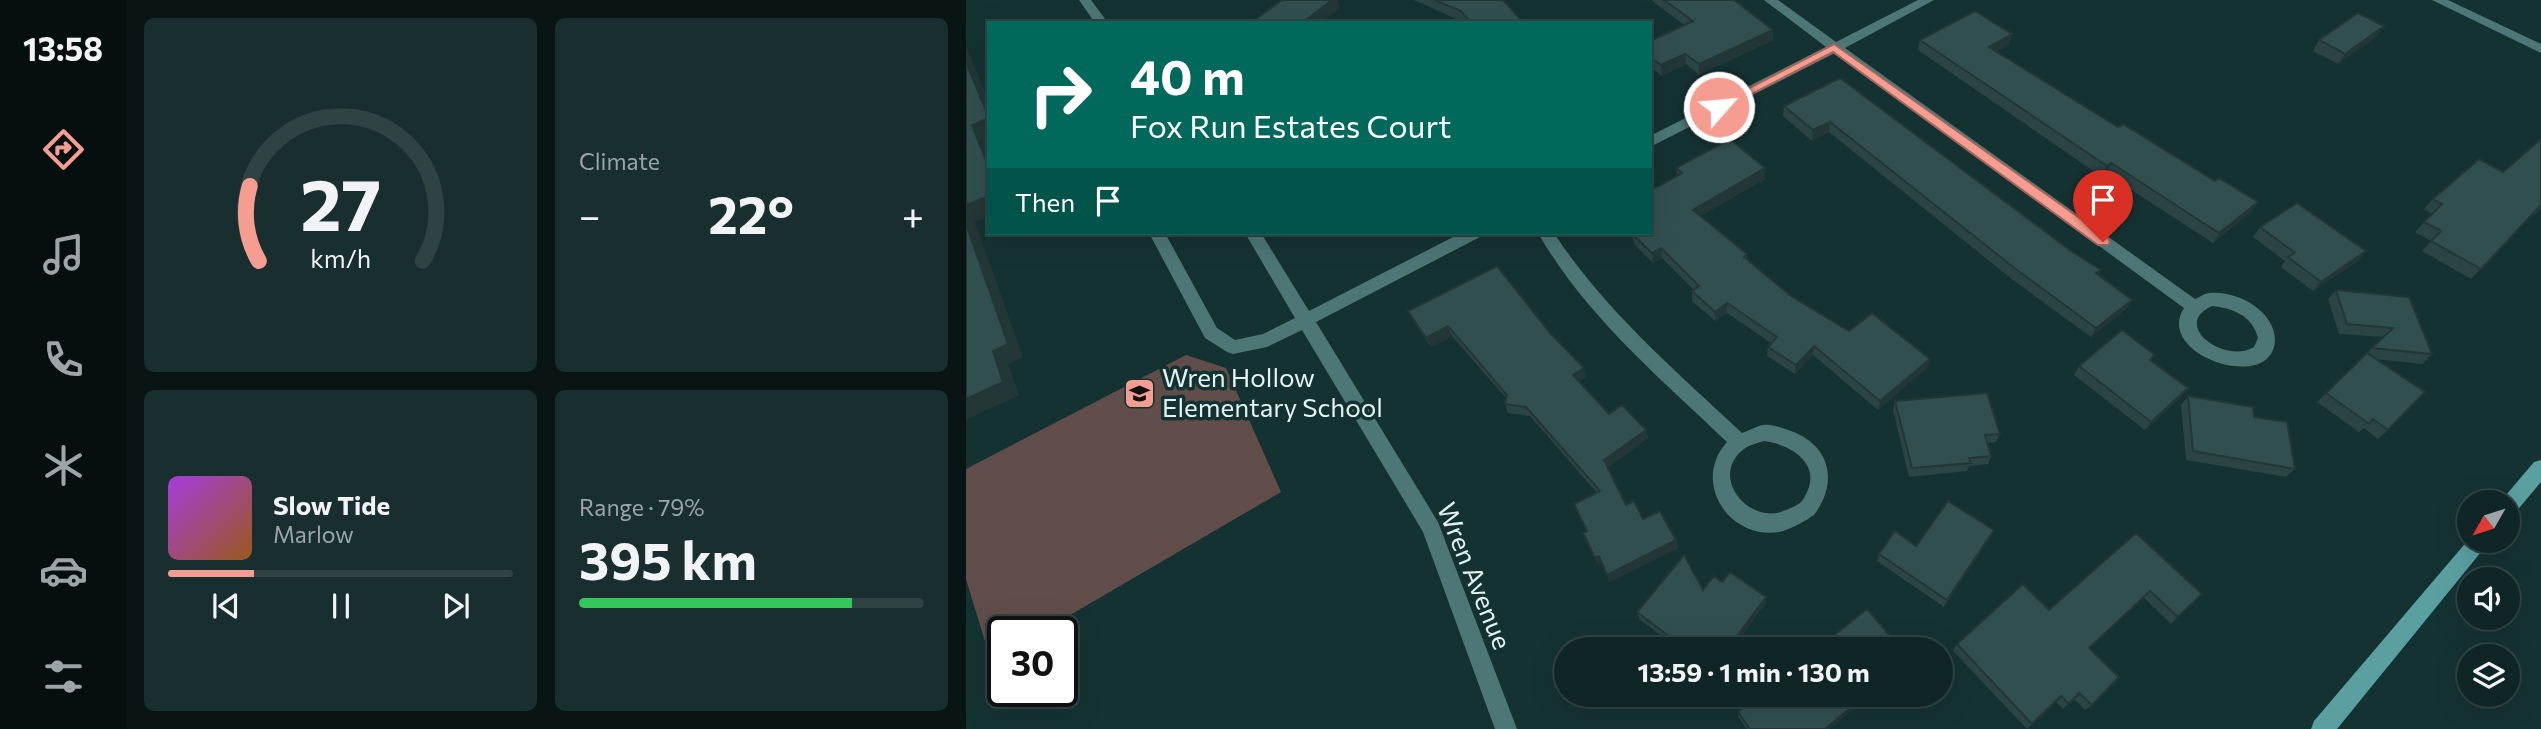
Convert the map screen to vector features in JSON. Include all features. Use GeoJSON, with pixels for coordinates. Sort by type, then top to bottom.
{"type":"FeatureCollection","features":[{"type":"Feature","properties":{"kind":"main road"},"geometry":{"type":"LineString","coordinates":[[2520,493],[2541,468]]}},
{"type":"Feature","properties":{"kind":"main road"},"geometry":{"type":"LineString","coordinates":[[2322,729],[2470,553]]}},
{"type":"Feature","properties":{"kind":"street"},"geometry":{"type":"LineString","coordinates":[[1085,0],[1101,21]]}},
{"type":"Feature","properties":{"kind":"street"},"geometry":{"type":"LineString","coordinates":[[1770,0],[2193,306]]}},
{"type":"Feature","properties":{"kind":"street"},"geometry":{"type":"LineString","coordinates":[[1652,141],[1928,0]]}},
{"type":"Feature","properties":{"kind":"street"},"geometry":{"type":"LineString","coordinates":[[2438,0],[2541,49]]}},
{"type":"Feature","properties":{"kind":"street"},"geometry":{"type":"LineString","coordinates":[[1158,235],[1211,333],[1233,347],[1267,340],[1470,235]]}},
{"type":"Feature","properties":{"kind":"street","name":"Wren Avenue"},"geometry":{"type":"LineString","coordinates":[[1254,235],[1431,528],[1506,729]]}},
{"type":"Feature","properties":{"kind":"street"},"geometry":{"type":"LineString","coordinates":[[1547,235],[1558,254],[1594,301],[1738,441]]}},
{"type":"Feature","properties":{"kind":"street"},"geometry":{"type":"LineString","coordinates":[[2210,299],[2238,304],[2255,315],[2263,326],[2267,336],[2266,346],[2260,354],[2246,360],[2225,359],[2205,350],[2191,335],[2187,324],[2187,314],[2193,306],[2210,299]]}},
{"type":"Feature","properties":{"kind":"street"},"geometry":{"type":"LineString","coordinates":[[1764,433],[1781,434],[1807,447],[1816,459],[1820,475],[1820,486],[1810,507],[1785,522],[1767,524],[1738,513],[1725,500],[1719,485],[1721,464],[1738,441],[1764,433]]}},
{"type":"Feature","properties":{"kind":"shaded area"},"geometry":{"type":"Polygon","coordinates":[[[1186,355],[1226,368],[1281,492],[1068,616],[987,616],[987,648],[966,579],[966,469],[1186,355]]]}},
{"type":"Feature","properties":{"kind":"building"},"geometry":{"type":"Polygon","coordinates":[[[1282,0],[1332,0],[1305,21],[1253,21],[1282,0]]]}},
{"type":"Feature","properties":{"kind":"building"},"geometry":{"type":"Polygon","coordinates":[[[1435,0],[1503,0],[1522,21],[1469,21],[1461,11],[1435,0]]]}},
{"type":"Feature","properties":{"kind":"building"},"geometry":{"type":"Polygon","coordinates":[[[1664,0],[1734,0],[1773,30],[1699,64],[1685,54],[1661,65],[1652,58],[1652,40],[1693,21],[1664,0]]]}},
{"type":"Feature","properties":{"kind":"building"},"geometry":{"type":"Polygon","coordinates":[[[1975,11],[2012,34],[1989,47],[2118,127],[2123,124],[2215,181],[2219,178],[2258,202],[2219,233],[2111,163],[2107,166],[1920,40],[1975,11]]]}},
{"type":"Feature","properties":{"kind":"building"},"geometry":{"type":"Polygon","coordinates":[[[2358,13],[2384,26],[2345,54],[2319,40],[2358,13]]]}},
{"type":"Feature","properties":{"kind":"building"},"geometry":{"type":"Polygon","coordinates":[[[966,62],[987,113],[987,119],[972,125],[987,163],[987,197],[966,205],[966,62]]]}},
{"type":"Feature","properties":{"kind":"building"},"geometry":{"type":"Polygon","coordinates":[[[1840,78],[2071,251],[2101,270],[2096,273],[2132,300],[2096,328],[2017,270],[1830,122],[1813,130],[1784,106],[1840,78]]]}},
{"type":"Feature","properties":{"kind":"building"},"geometry":{"type":"Polygon","coordinates":[[[1730,139],[1765,168],[1693,210],[1747,254],[1744,257],[1791,296],[1849,331],[1872,313],[1930,359],[1880,401],[1814,346],[1796,365],[1768,347],[1777,337],[1727,303],[1715,312],[1692,291],[1699,286],[1661,248],[1652,253],[1633,235],[1652,235],[1652,190],[1682,173],[1676,168],[1730,139]]]}},
{"type":"Feature","properties":{"kind":"building"},"geometry":{"type":"Polygon","coordinates":[[[2541,139],[2541,205],[2481,269],[2431,241],[2441,231],[2424,222],[2442,204],[2433,199],[2479,159],[2503,172],[2541,139]]]}},
{"type":"Feature","properties":{"kind":"building"},"geometry":{"type":"Polygon","coordinates":[[[2297,203],[2366,251],[2321,282],[2288,257],[2295,253],[2260,227],[2297,203]]]}},
{"type":"Feature","properties":{"kind":"building"},"geometry":{"type":"Polygon","coordinates":[[[966,224],[1008,344],[993,351],[1003,382],[966,399],[966,224]]]}},
{"type":"Feature","properties":{"kind":"building"},"geometry":{"type":"Polygon","coordinates":[[[1497,266],[1550,333],[1584,368],[1573,375],[1609,414],[1622,405],[1646,430],[1604,460],[1626,505],[1634,501],[1643,519],[1660,511],[1676,540],[1607,575],[1599,556],[1595,558],[1583,533],[1587,531],[1574,504],[1600,491],[1526,407],[1505,404],[1507,395],[1448,326],[1426,338],[1408,311],[1497,266]]]}},
{"type":"Feature","properties":{"kind":"building"},"geometry":{"type":"Polygon","coordinates":[[[2336,290],[2409,297],[2432,354],[2372,348],[2393,328],[2347,324],[2336,290]]]}},
{"type":"Feature","properties":{"kind":"building"},"geometry":{"type":"Polygon","coordinates":[[[2122,330],[2155,355],[2150,360],[2188,388],[2151,422],[2079,366],[2122,330]]]}},
{"type":"Feature","properties":{"kind":"building"},"geometry":{"type":"Polygon","coordinates":[[[2367,353],[2425,392],[2388,430],[2373,419],[2369,424],[2326,393],[2367,353]]]}},
{"type":"Feature","properties":{"kind":"building"},"geometry":{"type":"Polygon","coordinates":[[[1987,393],[2000,434],[1985,435],[1991,456],[1969,458],[1971,463],[1912,468],[1895,401],[1987,393]]]}},
{"type":"Feature","properties":{"kind":"building"},"geometry":{"type":"Polygon","coordinates":[[[2188,396],[2253,407],[2254,417],[2287,422],[2295,469],[2193,451],[2188,396]]]}},
{"type":"Feature","properties":{"kind":"building"},"geometry":{"type":"Polygon","coordinates":[[[1948,501],[1994,530],[1947,600],[1879,554],[1895,531],[1916,546],[1948,501]]]}},
{"type":"Feature","properties":{"kind":"building"},"geometry":{"type":"Polygon","coordinates":[[[2136,533],[2202,594],[2178,617],[2150,591],[2089,648],[2119,677],[2092,705],[2079,693],[2069,704],[2061,696],[2032,724],[1957,644],[2023,584],[2049,610],[2136,533]]]}},
{"type":"Feature","properties":{"kind":"building"},"geometry":{"type":"Polygon","coordinates":[[[1684,555],[1703,590],[1714,576],[1722,582],[1730,572],[1766,597],[1736,637],[1670,637],[1637,612],[1684,555]]]}},
{"type":"Feature","properties":{"kind":"building"},"geometry":{"type":"Polygon","coordinates":[[[1867,609],[1891,637],[1832,637],[1867,609]]]}},
{"type":"Feature","properties":{"kind":"building"},"geometry":{"type":"Polygon","coordinates":[[[1744,707],[1852,707],[1825,729],[1750,729],[1738,712],[1744,707]]]}},
{"type":"Feature","properties":{"kind":"place","name":"Wren Hollow Elementary School"},"geometry":{"type":"Point","coordinates":[1139,393]}},
{"type":"Feature","properties":{"kind":"route"},"geometry":{"type":"LineString","coordinates":[[1719,107],[1834,47],[2103,242]]}}]}
